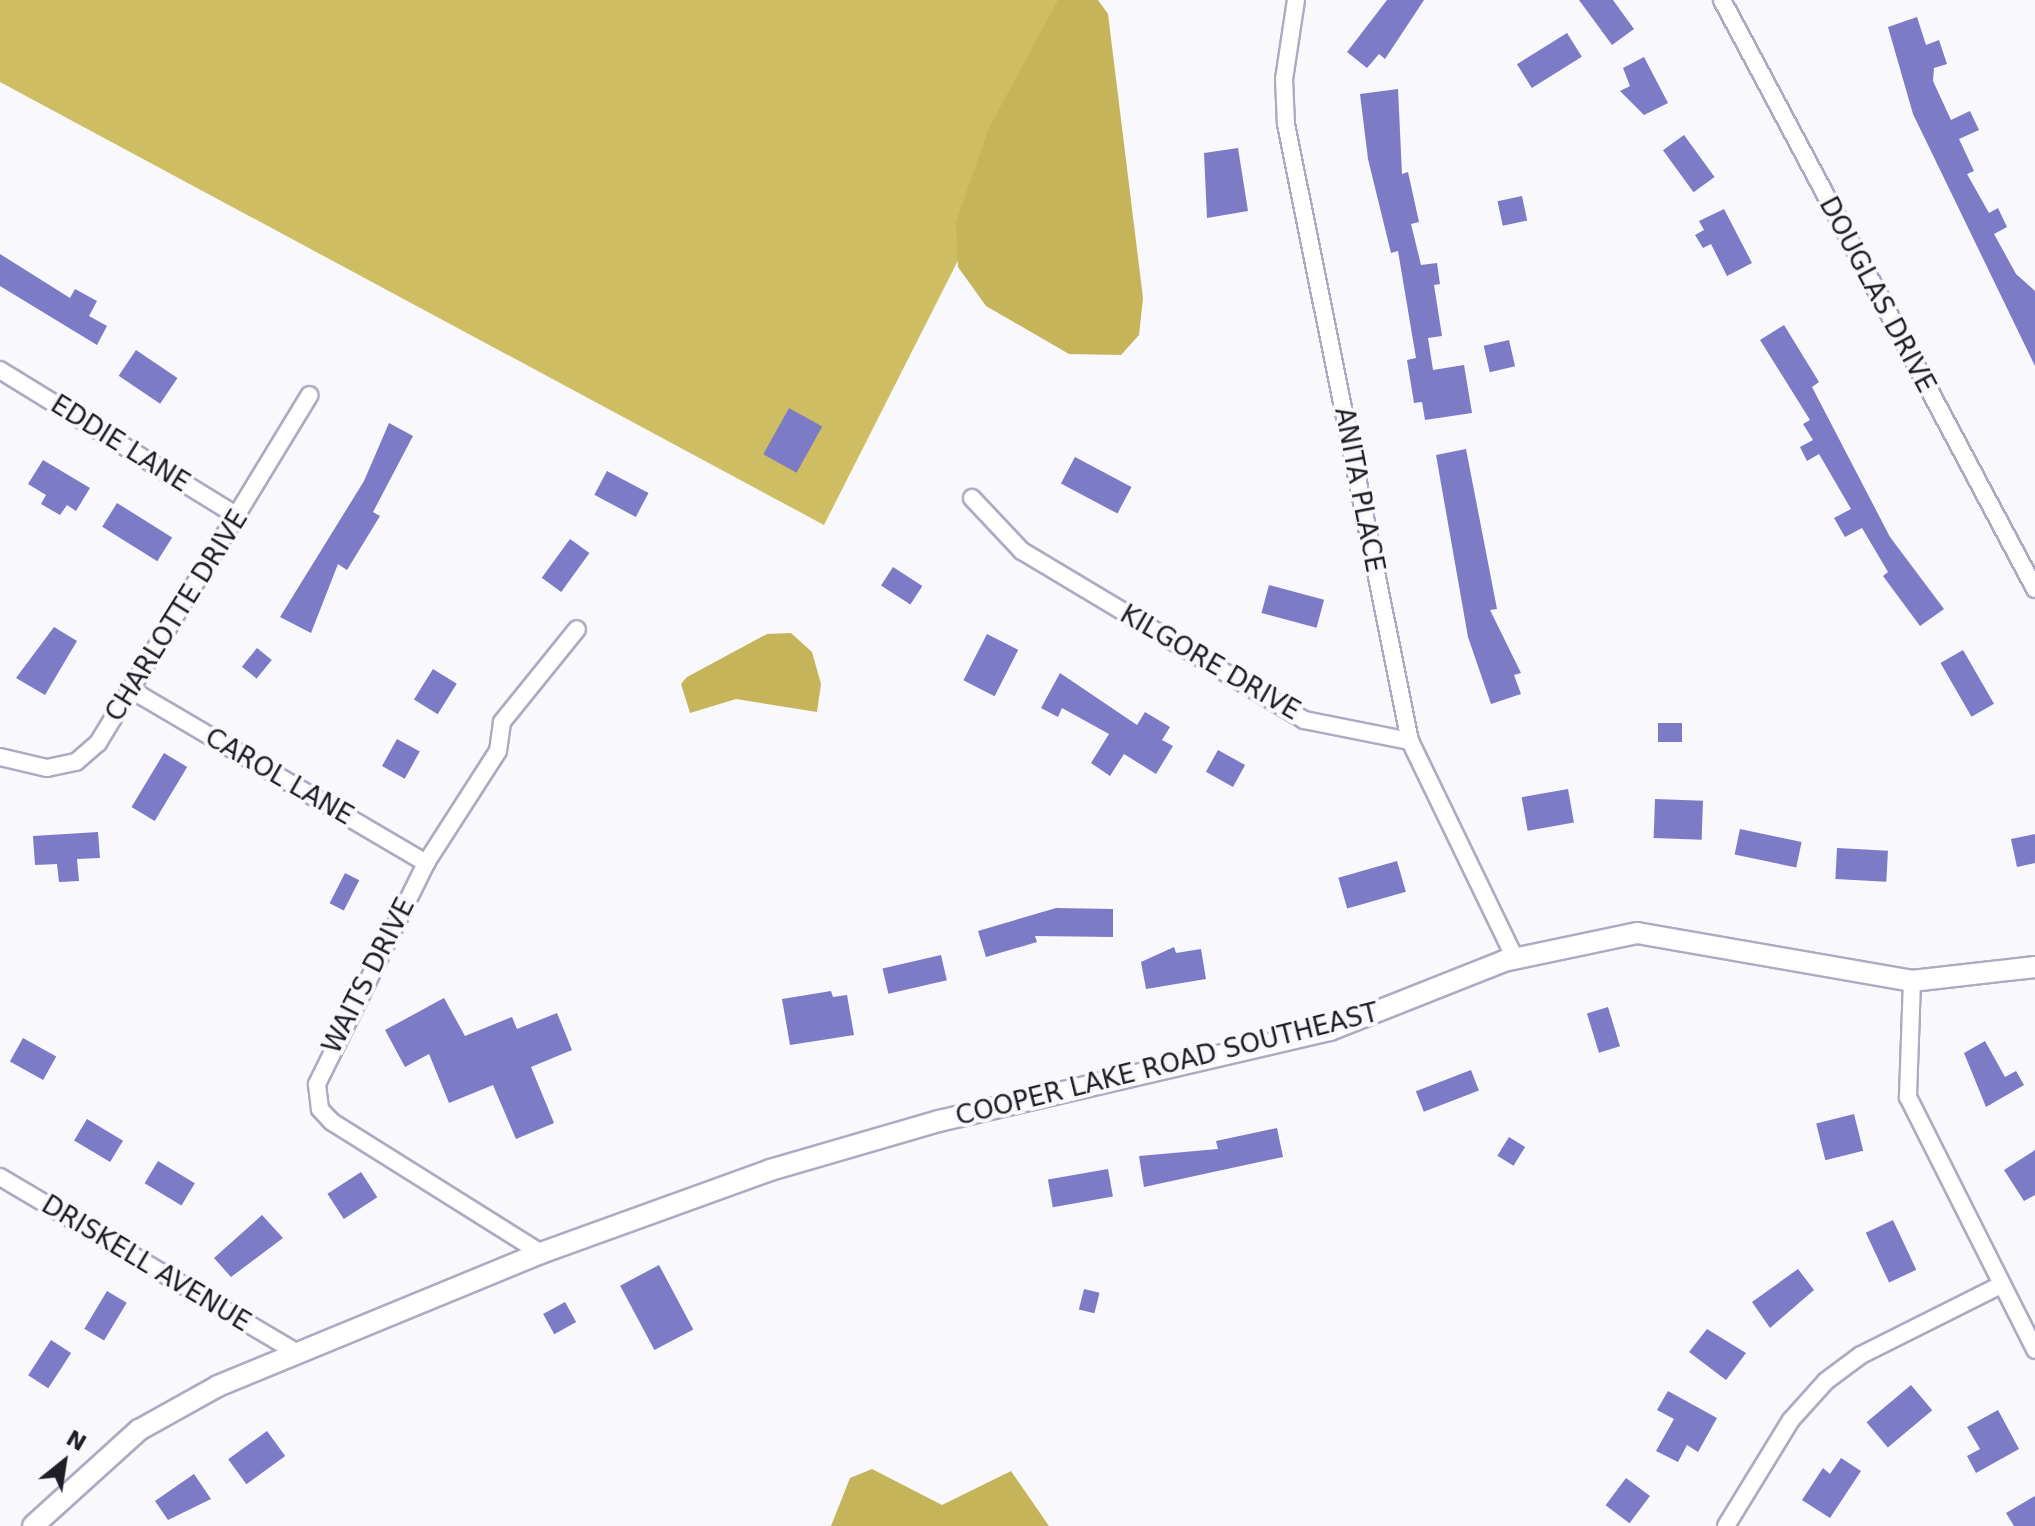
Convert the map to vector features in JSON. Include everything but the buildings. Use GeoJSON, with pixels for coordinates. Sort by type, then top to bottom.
{"type":"FeatureCollection","features":[{"type":"Feature","properties":{"kind":"street","name":"ANITA PLACE"},"geometry":{"type":"LineString","coordinates":[[1296,0],[1284,79],[1286,124],[1410,741],[1515,958]]}},
{"type":"Feature","properties":{"kind":"street","name":"DOUGLAS DRIVE"},"geometry":{"type":"LineString","coordinates":[[1722,0],[2035,589]]}},
{"type":"Feature","properties":{"kind":"street","name":"EDDIE LANE"},"geometry":{"type":"LineString","coordinates":[[0,370],[239,517]]}},
{"type":"Feature","properties":{"kind":"street","name":"CHARLOTTE DRIVE"},"geometry":{"type":"LineString","coordinates":[[0,757],[47,768],[76,762],[133,691],[310,395]]}},
{"type":"Feature","properties":{"kind":"street","name":"KILGORE DRIVE"},"geometry":{"type":"LineString","coordinates":[[972,498],[1022,551],[1304,720],[1410,741]]}},
{"type":"Feature","properties":{"kind":"street","name":"WAITS DRIVE"},"geometry":{"type":"LineString","coordinates":[[541,1253],[320,1109],[322,1068],[426,863],[498,751],[502,722],[577,629]]}},
{"type":"Feature","properties":{"kind":"street","name":"CAROL LANE"},"geometry":{"type":"LineString","coordinates":[[133,691],[426,863]]}},
{"type":"Feature","properties":{"kind":"street","name":"COOPER LAKE ROAD SOUTHEAST"},"geometry":{"type":"LineString","coordinates":[[33,1526],[139,1430],[293,1350],[541,1253],[770,1170],[893,1134],[1330,1030],[1515,958],[1637,933],[1912,981],[2035,967]]}},
{"type":"Feature","properties":{"kind":"street"},"geometry":{"type":"LineString","coordinates":[[1912,981],[1908,1097],[2035,1350]]}},
{"type":"Feature","properties":{"kind":"street","name":"DRISKELL AVENUE"},"geometry":{"type":"LineString","coordinates":[[0,1177],[293,1350]]}},
{"type":"Feature","properties":{"kind":"street"},"geometry":{"type":"LineString","coordinates":[[1726,1526],[1791,1420],[1826,1381],[1861,1355],[2001,1285]]}},
{"type":"Feature","properties":{"kind":"shaded area"},"geometry":{"type":"Polygon","coordinates":[[[0,0],[1090,0],[824,525],[0,82],[0,0]]]}},
{"type":"Feature","properties":{"kind":"shaded area"},"geometry":{"type":"Polygon","coordinates":[[[1058,0],[1098,0],[1108,14],[1143,298],[1139,335],[1121,355],[1069,354],[986,306],[958,267],[956,222],[989,128],[1058,0]]]}},
{"type":"Feature","properties":{"kind":"shaded area"},"geometry":{"type":"Polygon","coordinates":[[[791,633],[812,652],[821,684],[817,712],[736,699],[690,713],[681,684],[687,677],[767,634],[791,633]]]}},
{"type":"Feature","properties":{"kind":"shaded area"},"geometry":{"type":"Polygon","coordinates":[[[872,1469],[942,1505],[1011,1471],[1049,1526],[831,1526],[850,1478],[872,1469]]]}}]}
